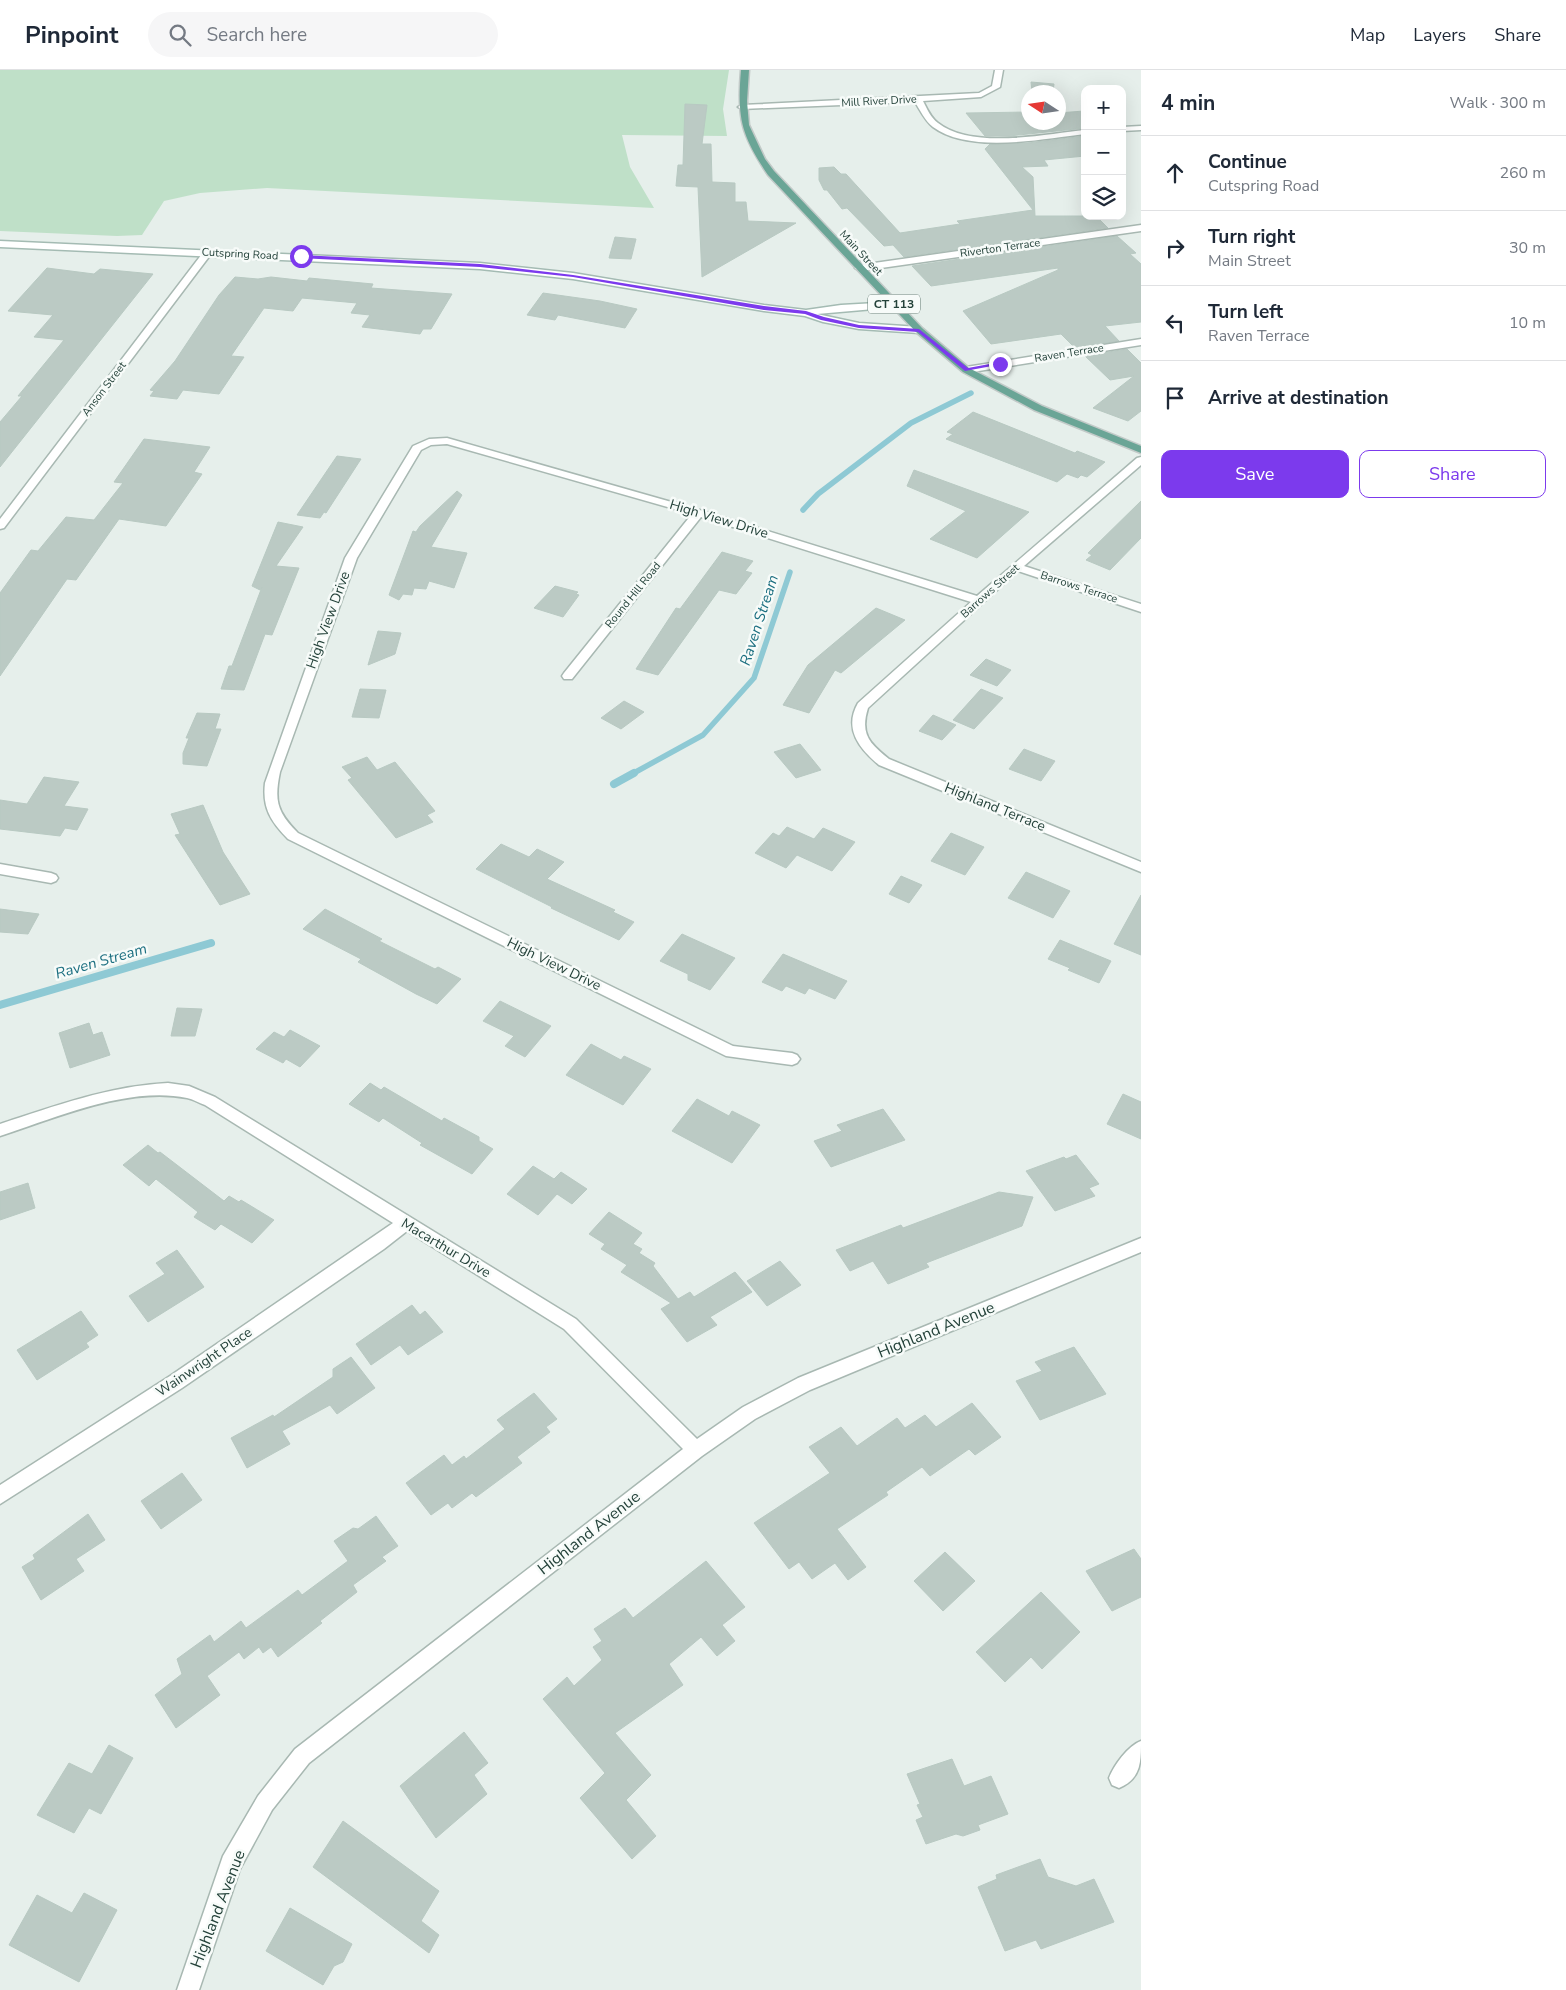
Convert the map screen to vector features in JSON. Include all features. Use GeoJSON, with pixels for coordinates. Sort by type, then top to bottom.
{"type":"FeatureCollection","features":[{"type":"Feature","properties":{"kind":"main road","name":"Main Street"},"geometry":{"type":"LineString","coordinates":[[746,70],[742,106],[743,123],[748,138],[771,173],[919,330],[966,370],[1038,408],[1141,450]]}},
{"type":"Feature","properties":{"kind":"street","name":"Mill River Drive"},"geometry":{"type":"LineString","coordinates":[[742,106],[967,97],[990,92],[996,87],[999,70]]}},
{"type":"Feature","properties":{"kind":"street"},"geometry":{"type":"LineString","coordinates":[[918,100],[936,126],[946,133],[962,137],[997,139],[1081,132]]}},
{"type":"Feature","properties":{"kind":"street"},"geometry":{"type":"LineString","coordinates":[[1126,129],[1141,128]]}},
{"type":"Feature","properties":{"kind":"street","name":"Riverton Terrace"},"geometry":{"type":"LineString","coordinates":[[860,268],[1141,228]]}},
{"type":"Feature","properties":{"kind":"street","name":"Cutspring Road"},"geometry":{"type":"LineString","coordinates":[[0,244],[208,252],[509,268],[573,276],[764,308],[806,313],[823,319],[859,326],[919,330]]}},
{"type":"Feature","properties":{"kind":"street","name":"Anson Street"},"geometry":{"type":"LineString","coordinates":[[0,526],[208,252]]}},
{"type":"Feature","properties":{"kind":"street","name":"Cutspring Road"},"geometry":{"type":"LineString","coordinates":[[806,313],[841,308],[894,305]]}},
{"type":"Feature","properties":{"kind":"street","name":"Raven Terrace"},"geometry":{"type":"LineString","coordinates":[[966,370],[1141,342]]}},
{"type":"Feature","properties":{"kind":"street","name":"High View Drive"},"geometry":{"type":"LineString","coordinates":[[792,1059],[731,1052],[293,836],[277,821],[270,806],[269,790],[274,772],[351,558],[414,452],[421,445],[442,440],[461,442],[700,513],[980,601]]}},
{"type":"Feature","properties":{"kind":"street","name":"Barrows Street"},"geometry":{"type":"LineString","coordinates":[[859,734],[858,719],[862,706],[1016,567],[1141,460]]}},
{"type":"Feature","properties":{"kind":"street","name":"Round Hill Road"},"geometry":{"type":"LineString","coordinates":[[568,676],[700,513]]}},
{"type":"Feature","properties":{"kind":"street","name":"Barrows Terrace"},"geometry":{"type":"LineString","coordinates":[[1016,567],[1141,608]]}},
{"type":"Feature","properties":{"kind":"street","name":"Highland Terrace"},"geometry":{"type":"LineString","coordinates":[[859,734],[868,748],[884,762],[1141,867]]}},
{"type":"Feature","properties":{"kind":"street"},"geometry":{"type":"LineString","coordinates":[[0,869],[51,878]]}},
{"type":"Feature","properties":{"kind":"street","name":"Macarthur Drive"},"geometry":{"type":"LineString","coordinates":[[0,1130],[122,1093],[145,1089],[190,1092],[210,1101],[405,1223],[510,1285],[570,1324],[696,1450]]}},
{"type":"Feature","properties":{"kind":"street","name":"Wainwright Place"},"geometry":{"type":"LineString","coordinates":[[0,1495],[176,1382],[378,1244],[405,1223]]}},
{"type":"Feature","properties":{"kind":"street","name":"Highland Avenue"},"geometry":{"type":"LineString","coordinates":[[188,1990],[231,1864],[265,1803],[302,1756],[696,1450],[750,1413],[804,1384],[1141,1245]]}},
{"type":"Feature","properties":{"kind":"street"},"geometry":{"type":"LineString","coordinates":[[1119,1778],[1141,1752]]}},
{"type":"Feature","properties":{"kind":"green space"},"geometry":{"type":"Polygon","coordinates":[[[0,70],[729,70],[723,109],[727,136],[622,135],[630,167],[654,208],[267,188],[200,193],[164,201],[142,235],[117,236],[0,231],[0,70]]]}},
{"type":"Feature","properties":{"kind":"building"},"geometry":{"type":"Polygon","coordinates":[[[1031,82],[1054,84],[1054,85],[1031,85],[1031,82]]]}},
{"type":"Feature","properties":{"kind":"building"},"geometry":{"type":"Polygon","coordinates":[[[685,104],[707,105],[702,144],[711,144],[712,182],[735,183],[735,202],[746,202],[748,221],[796,223],[702,277],[698,187],[676,186],[678,165],[683,165],[685,104]]]}},
{"type":"Feature","properties":{"kind":"building"},"geometry":{"type":"Polygon","coordinates":[[[1081,111],[1081,128],[1066,130],[1066,112],[1081,111]]]}},
{"type":"Feature","properties":{"kind":"building"},"geometry":{"type":"Polygon","coordinates":[[[1021,112],[1021,130],[1066,130],[1009,136],[985,136],[966,113],[1021,112]]]}},
{"type":"Feature","properties":{"kind":"building"},"geometry":{"type":"Polygon","coordinates":[[[1081,136],[1081,156],[1044,160],[1048,166],[1022,167],[1033,177],[1035,216],[1081,216],[1081,220],[1100,220],[1108,228],[904,257],[893,245],[884,246],[847,208],[842,209],[827,190],[824,190],[819,180],[819,168],[834,167],[841,174],[846,174],[900,233],[960,224],[957,221],[1033,210],[985,149],[990,144],[1028,143],[1081,136]]]}},
{"type":"Feature","properties":{"kind":"building"},"geometry":{"type":"Polygon","coordinates":[[[1117,236],[1136,253],[1130,254],[1141,264],[1141,322],[1105,326],[1119,341],[1075,348],[1061,334],[991,344],[963,311],[1058,270],[1058,268],[931,286],[912,266],[1117,236]]]}},
{"type":"Feature","properties":{"kind":"building"},"geometry":{"type":"Polygon","coordinates":[[[615,237],[636,239],[631,259],[609,258],[615,237]]]}},
{"type":"Feature","properties":{"kind":"building"},"geometry":{"type":"Polygon","coordinates":[[[47,268],[94,274],[100,269],[153,274],[0,467],[0,422],[22,396],[18,396],[64,340],[34,337],[53,315],[8,311],[47,268]]]}},
{"type":"Feature","properties":{"kind":"building"},"geometry":{"type":"Polygon","coordinates":[[[235,277],[258,279],[271,277],[307,281],[309,278],[373,284],[371,288],[452,294],[431,329],[423,329],[420,334],[362,327],[370,315],[351,313],[357,303],[302,298],[293,311],[264,308],[231,356],[244,357],[219,394],[183,390],[177,399],[150,396],[154,391],[150,390],[175,361],[219,295],[235,277]]]}},
{"type":"Feature","properties":{"kind":"building"},"geometry":{"type":"Polygon","coordinates":[[[543,293],[600,301],[637,309],[625,328],[558,315],[555,320],[527,315],[543,293]]]}},
{"type":"Feature","properties":{"kind":"building"},"geometry":{"type":"Polygon","coordinates":[[[1127,349],[1141,363],[1141,411],[1128,421],[1093,408],[1134,376],[1110,380],[1085,356],[1127,349]]]}},
{"type":"Feature","properties":{"kind":"building"},"geometry":{"type":"Polygon","coordinates":[[[973,412],[1075,453],[1077,451],[1105,462],[1087,477],[1081,475],[1078,478],[1067,474],[1057,482],[946,439],[953,434],[947,432],[973,412]]]}},
{"type":"Feature","properties":{"kind":"building"},"geometry":{"type":"Polygon","coordinates":[[[144,439],[210,447],[194,472],[202,474],[166,526],[119,519],[76,580],[67,579],[0,676],[0,593],[31,550],[38,551],[66,517],[94,520],[123,483],[114,482],[144,439]]]}},
{"type":"Feature","properties":{"kind":"building"},"geometry":{"type":"Polygon","coordinates":[[[337,456],[361,459],[326,513],[324,512],[320,518],[297,515],[337,456]]]}},
{"type":"Feature","properties":{"kind":"building"},"geometry":{"type":"Polygon","coordinates":[[[914,470],[1029,512],[977,558],[930,539],[966,511],[907,486],[914,470]]]}},
{"type":"Feature","properties":{"kind":"building"},"geometry":{"type":"Polygon","coordinates":[[[457,491],[462,495],[431,547],[467,553],[454,588],[429,581],[426,589],[414,588],[412,595],[403,594],[399,600],[389,595],[413,531],[416,532],[457,491]]]}},
{"type":"Feature","properties":{"kind":"building"},"geometry":{"type":"Polygon","coordinates":[[[1141,501],[1141,538],[1110,570],[1086,560],[1092,555],[1088,553],[1141,501]]]}},
{"type":"Feature","properties":{"kind":"building"},"geometry":{"type":"Polygon","coordinates":[[[278,522],[303,527],[276,566],[299,568],[272,635],[265,634],[244,690],[221,689],[229,666],[232,666],[262,587],[260,590],[252,586],[278,522]]]}},
{"type":"Feature","properties":{"kind":"building"},"geometry":{"type":"Polygon","coordinates":[[[722,552],[753,561],[745,571],[752,573],[736,594],[719,590],[658,675],[636,669],[676,608],[680,609],[722,552]]]}},
{"type":"Feature","properties":{"kind":"building"},"geometry":{"type":"Polygon","coordinates":[[[555,586],[578,592],[576,594],[579,595],[563,617],[534,608],[555,586]]]}},
{"type":"Feature","properties":{"kind":"building"},"geometry":{"type":"Polygon","coordinates":[[[876,608],[905,620],[841,673],[835,670],[809,713],[783,705],[808,665],[876,608]]]}},
{"type":"Feature","properties":{"kind":"building"},"geometry":{"type":"Polygon","coordinates":[[[378,631],[401,633],[395,654],[368,665],[378,631]]]}},
{"type":"Feature","properties":{"kind":"building"},"geometry":{"type":"Polygon","coordinates":[[[986,659],[1011,670],[997,686],[970,675],[986,659]]]}},
{"type":"Feature","properties":{"kind":"building"},"geometry":{"type":"Polygon","coordinates":[[[360,689],[386,690],[379,718],[352,717],[360,689]]]}},
{"type":"Feature","properties":{"kind":"building"},"geometry":{"type":"Polygon","coordinates":[[[981,689],[1003,698],[974,729],[953,720],[981,689]]]}},
{"type":"Feature","properties":{"kind":"building"},"geometry":{"type":"Polygon","coordinates":[[[624,701],[644,712],[621,729],[601,718],[624,701]]]}},
{"type":"Feature","properties":{"kind":"building"},"geometry":{"type":"Polygon","coordinates":[[[197,713],[220,714],[215,729],[221,729],[207,766],[183,764],[183,753],[189,738],[186,738],[197,713]]]}},
{"type":"Feature","properties":{"kind":"building"},"geometry":{"type":"Polygon","coordinates":[[[933,715],[956,725],[942,740],[919,731],[933,715]]]}},
{"type":"Feature","properties":{"kind":"building"},"geometry":{"type":"Polygon","coordinates":[[[800,744],[821,770],[796,778],[774,752],[800,744]]]}},
{"type":"Feature","properties":{"kind":"building"},"geometry":{"type":"Polygon","coordinates":[[[1024,749],[1055,761],[1041,781],[1009,769],[1024,749]]]}},
{"type":"Feature","properties":{"kind":"building"},"geometry":{"type":"Polygon","coordinates":[[[367,757],[377,770],[395,762],[435,811],[427,815],[433,822],[396,838],[348,780],[352,778],[342,767],[367,757]]]}},
{"type":"Feature","properties":{"kind":"building"},"geometry":{"type":"Polygon","coordinates":[[[44,777],[79,782],[64,806],[88,809],[77,830],[65,828],[60,836],[0,829],[0,800],[27,804],[44,777]]]}},
{"type":"Feature","properties":{"kind":"building"},"geometry":{"type":"Polygon","coordinates":[[[203,805],[223,852],[250,894],[220,905],[175,835],[180,834],[171,814],[203,805]]]}},
{"type":"Feature","properties":{"kind":"building"},"geometry":{"type":"Polygon","coordinates":[[[787,827],[814,839],[823,828],[855,842],[832,871],[797,855],[786,868],[755,853],[773,833],[779,836],[787,827]]]}},
{"type":"Feature","properties":{"kind":"building"},"geometry":{"type":"Polygon","coordinates":[[[951,833],[984,847],[965,875],[931,861],[951,833]]]}},
{"type":"Feature","properties":{"kind":"building"},"geometry":{"type":"Polygon","coordinates":[[[501,844],[529,857],[537,849],[564,862],[547,879],[615,910],[613,912],[634,922],[619,940],[551,908],[476,869],[501,844]]]}},
{"type":"Feature","properties":{"kind":"building"},"geometry":{"type":"Polygon","coordinates":[[[1026,872],[1070,891],[1053,918],[1008,898],[1026,872]]]}},
{"type":"Feature","properties":{"kind":"building"},"geometry":{"type":"Polygon","coordinates":[[[901,876],[922,885],[909,903],[889,894],[901,876]]]}},
{"type":"Feature","properties":{"kind":"building"},"geometry":{"type":"Polygon","coordinates":[[[1141,895],[1141,955],[1114,944],[1141,895]]]}},
{"type":"Feature","properties":{"kind":"building"},"geometry":{"type":"Polygon","coordinates":[[[0,909],[39,914],[28,934],[0,932],[0,909]]]}},
{"type":"Feature","properties":{"kind":"building"},"geometry":{"type":"Polygon","coordinates":[[[325,909],[382,939],[379,941],[435,969],[438,967],[461,979],[437,1004],[416,994],[358,962],[361,959],[303,929],[325,909]]]}},
{"type":"Feature","properties":{"kind":"building"},"geometry":{"type":"Polygon","coordinates":[[[682,934],[735,958],[710,990],[688,980],[688,974],[660,961],[682,934]]]}},
{"type":"Feature","properties":{"kind":"building"},"geometry":{"type":"Polygon","coordinates":[[[1060,940],[1111,961],[1099,983],[1048,959],[1060,940]]]}},
{"type":"Feature","properties":{"kind":"building"},"geometry":{"type":"Polygon","coordinates":[[[783,954],[847,981],[835,999],[809,988],[805,994],[786,986],[782,991],[762,982],[783,954]]]}},
{"type":"Feature","properties":{"kind":"building"},"geometry":{"type":"Polygon","coordinates":[[[500,1001],[551,1026],[525,1057],[505,1046],[514,1036],[483,1021],[500,1001]]]}},
{"type":"Feature","properties":{"kind":"building"},"geometry":{"type":"Polygon","coordinates":[[[177,1008],[202,1009],[195,1036],[171,1036],[177,1008]]]}},
{"type":"Feature","properties":{"kind":"building"},"geometry":{"type":"Polygon","coordinates":[[[89,1023],[93,1035],[102,1032],[110,1055],[70,1068],[59,1033],[89,1023]]]}},
{"type":"Feature","properties":{"kind":"building"},"geometry":{"type":"Polygon","coordinates":[[[290,1030],[320,1046],[300,1067],[286,1059],[283,1063],[256,1049],[274,1032],[284,1037],[290,1030]]]}},
{"type":"Feature","properties":{"kind":"building"},"geometry":{"type":"Polygon","coordinates":[[[591,1044],[621,1060],[624,1056],[651,1069],[623,1105],[566,1075],[591,1044]]]}},
{"type":"Feature","properties":{"kind":"building"},"geometry":{"type":"Polygon","coordinates":[[[370,1083],[381,1090],[384,1087],[442,1121],[444,1118],[479,1137],[479,1141],[493,1149],[472,1174],[420,1145],[422,1143],[383,1118],[379,1122],[349,1104],[370,1083]]]}},
{"type":"Feature","properties":{"kind":"building"},"geometry":{"type":"Polygon","coordinates":[[[1123,1094],[1141,1102],[1141,1139],[1107,1124],[1123,1094]]]}},
{"type":"Feature","properties":{"kind":"building"},"geometry":{"type":"Polygon","coordinates":[[[697,1099],[729,1116],[732,1111],[760,1125],[732,1163],[672,1131],[697,1099]]]}},
{"type":"Feature","properties":{"kind":"building"},"geometry":{"type":"Polygon","coordinates":[[[883,1109],[905,1140],[831,1167],[814,1141],[842,1131],[837,1125],[883,1109]]]}},
{"type":"Feature","properties":{"kind":"building"},"geometry":{"type":"Polygon","coordinates":[[[148,1145],[224,1201],[229,1196],[239,1202],[241,1200],[274,1220],[252,1243],[221,1224],[215,1230],[194,1217],[198,1212],[156,1179],[149,1186],[123,1165],[148,1145]]]}},
{"type":"Feature","properties":{"kind":"building"},"geometry":{"type":"Polygon","coordinates":[[[1076,1155],[1099,1184],[1089,1188],[1095,1196],[1055,1211],[1026,1171],[1064,1157],[1066,1159],[1076,1155]]]}},
{"type":"Feature","properties":{"kind":"building"},"geometry":{"type":"Polygon","coordinates":[[[533,1166],[554,1179],[561,1172],[587,1189],[572,1204],[557,1194],[538,1215],[507,1194],[533,1166]]]}},
{"type":"Feature","properties":{"kind":"building"},"geometry":{"type":"Polygon","coordinates":[[[28,1183],[35,1208],[0,1220],[0,1192],[28,1183]]]}},
{"type":"Feature","properties":{"kind":"building"},"geometry":{"type":"Polygon","coordinates":[[[999,1192],[1033,1197],[1022,1226],[926,1263],[929,1267],[888,1284],[873,1261],[850,1271],[836,1250],[901,1225],[903,1228],[999,1192]]]}},
{"type":"Feature","properties":{"kind":"building"},"geometry":{"type":"Polygon","coordinates":[[[609,1212],[642,1233],[633,1244],[642,1249],[639,1253],[655,1263],[653,1266],[678,1299],[690,1292],[694,1297],[735,1272],[752,1292],[710,1317],[717,1325],[687,1342],[661,1309],[671,1303],[621,1272],[627,1265],[601,1249],[605,1244],[589,1234],[609,1212]]]}},
{"type":"Feature","properties":{"kind":"building"},"geometry":{"type":"Polygon","coordinates":[[[177,1250],[204,1287],[148,1322],[129,1296],[165,1274],[156,1263],[177,1250]]]}},
{"type":"Feature","properties":{"kind":"building"},"geometry":{"type":"Polygon","coordinates":[[[780,1261],[801,1285],[767,1306],[747,1281],[780,1261]]]}},
{"type":"Feature","properties":{"kind":"building"},"geometry":{"type":"Polygon","coordinates":[[[412,1305],[420,1315],[425,1311],[443,1332],[408,1355],[400,1345],[371,1365],[356,1344],[412,1305]]]}},
{"type":"Feature","properties":{"kind":"building"},"geometry":{"type":"Polygon","coordinates":[[[81,1311],[98,1335],[86,1343],[89,1347],[37,1380],[17,1350],[81,1311]]]}},
{"type":"Feature","properties":{"kind":"building"},"geometry":{"type":"Polygon","coordinates":[[[1074,1347],[1106,1394],[1040,1420],[1016,1381],[1042,1371],[1035,1362],[1074,1347]]]}},
{"type":"Feature","properties":{"kind":"building"},"geometry":{"type":"Polygon","coordinates":[[[351,1357],[375,1388],[337,1414],[330,1405],[282,1431],[290,1444],[247,1468],[231,1438],[273,1415],[274,1417],[333,1377],[333,1369],[351,1357]]]}},
{"type":"Feature","properties":{"kind":"building"},"geometry":{"type":"Polygon","coordinates":[[[534,1393],[557,1419],[546,1427],[550,1432],[517,1457],[522,1463],[476,1497],[472,1493],[452,1508],[448,1503],[431,1515],[406,1483],[444,1455],[452,1465],[464,1456],[466,1459],[505,1429],[497,1420],[534,1393]]]}},
{"type":"Feature","properties":{"kind":"building"},"geometry":{"type":"Polygon","coordinates":[[[972,1403],[1001,1437],[975,1455],[969,1449],[930,1476],[922,1467],[886,1492],[888,1495],[837,1529],[866,1567],[848,1580],[835,1563],[812,1579],[799,1562],[789,1569],[754,1523],[830,1473],[809,1447],[841,1427],[857,1446],[897,1418],[905,1428],[925,1415],[936,1427],[972,1403]]]}},
{"type":"Feature","properties":{"kind":"building"},"geometry":{"type":"Polygon","coordinates":[[[182,1473],[202,1500],[161,1529],[141,1501],[182,1473]]]}},
{"type":"Feature","properties":{"kind":"building"},"geometry":{"type":"Polygon","coordinates":[[[88,1514],[105,1540],[76,1559],[84,1571],[41,1600],[22,1567],[35,1559],[33,1555],[88,1514]]]}},
{"type":"Feature","properties":{"kind":"building"},"geometry":{"type":"Polygon","coordinates":[[[376,1516],[398,1546],[382,1557],[386,1561],[353,1585],[357,1592],[320,1621],[322,1623],[278,1657],[271,1647],[263,1653],[259,1647],[244,1659],[239,1652],[207,1676],[220,1695],[176,1728],[155,1695],[182,1674],[177,1659],[210,1635],[214,1642],[241,1621],[246,1628],[298,1590],[302,1595],[348,1561],[334,1541],[353,1528],[358,1529],[376,1516]]]}},
{"type":"Feature","properties":{"kind":"building"},"geometry":{"type":"Polygon","coordinates":[[[1134,1549],[1141,1559],[1141,1597],[1112,1611],[1086,1571],[1134,1549]]]}},
{"type":"Feature","properties":{"kind":"building"},"geometry":{"type":"Polygon","coordinates":[[[945,1552],[975,1581],[943,1611],[914,1581],[945,1552]]]}},
{"type":"Feature","properties":{"kind":"building"},"geometry":{"type":"Polygon","coordinates":[[[706,1561],[745,1607],[722,1625],[735,1641],[717,1656],[701,1637],[669,1664],[683,1685],[615,1733],[651,1775],[626,1800],[656,1836],[632,1859],[580,1798],[605,1773],[543,1699],[567,1677],[574,1686],[602,1660],[593,1647],[602,1641],[594,1629],[625,1608],[633,1618],[706,1561]]]}},
{"type":"Feature","properties":{"kind":"building"},"geometry":{"type":"Polygon","coordinates":[[[1041,1592],[1080,1632],[1042,1669],[1031,1657],[1005,1682],[976,1652],[1041,1592]]]}},
{"type":"Feature","properties":{"kind":"building"},"geometry":{"type":"Polygon","coordinates":[[[464,1732],[488,1763],[474,1775],[487,1794],[436,1838],[400,1786],[464,1732]]]}},
{"type":"Feature","properties":{"kind":"building"},"geometry":{"type":"Polygon","coordinates":[[[109,1745],[133,1758],[101,1814],[89,1808],[74,1833],[37,1815],[69,1763],[92,1774],[109,1745]]]}},
{"type":"Feature","properties":{"kind":"building"},"geometry":{"type":"Polygon","coordinates":[[[952,1759],[964,1786],[991,1776],[1008,1814],[978,1825],[980,1830],[963,1836],[956,1834],[926,1844],[916,1820],[923,1817],[917,1805],[920,1804],[907,1774],[952,1759]]]}},
{"type":"Feature","properties":{"kind":"building"},"geometry":{"type":"Polygon","coordinates":[[[343,1821],[439,1891],[421,1921],[439,1935],[429,1953],[313,1867],[343,1821]]]}},
{"type":"Feature","properties":{"kind":"building"},"geometry":{"type":"Polygon","coordinates":[[[1040,1859],[1048,1877],[1076,1886],[1094,1879],[1114,1922],[1041,1949],[1036,1940],[1005,1951],[978,1887],[997,1879],[996,1875],[1040,1859]]]}},
{"type":"Feature","properties":{"kind":"building"},"geometry":{"type":"Polygon","coordinates":[[[84,1893],[117,1910],[79,1982],[9,1945],[37,1895],[72,1913],[84,1893]]]}},
{"type":"Feature","properties":{"kind":"building"},"geometry":{"type":"Polygon","coordinates":[[[290,1908],[352,1944],[343,1962],[334,1966],[323,1985],[266,1951],[290,1908]]]}},
{"type":"Feature","properties":{"kind":"waterway","name":"Raven Stream"},"geometry":{"type":"LineString","coordinates":[[803,510],[818,494],[911,423],[971,393]]}},
{"type":"Feature","properties":{"kind":"waterway","name":"Raven Stream"},"geometry":{"type":"LineString","coordinates":[[632,774],[703,735],[754,678],[790,572]]}},
{"type":"Feature","properties":{"kind":"waterway","name":"Raven Stream"},"geometry":{"type":"LineString","coordinates":[[614,784],[634,773]]}},
{"type":"Feature","properties":{"kind":"waterway","name":"Raven Stream"},"geometry":{"type":"LineString","coordinates":[[0,1005],[211,943]]}},
{"type":"Feature","properties":{"kind":"route"},"geometry":{"type":"LineString","coordinates":[[301,256],[480,266],[573,276],[764,308],[806,313],[823,319],[859,326],[919,330],[966,370],[1000,364]]}}]}
